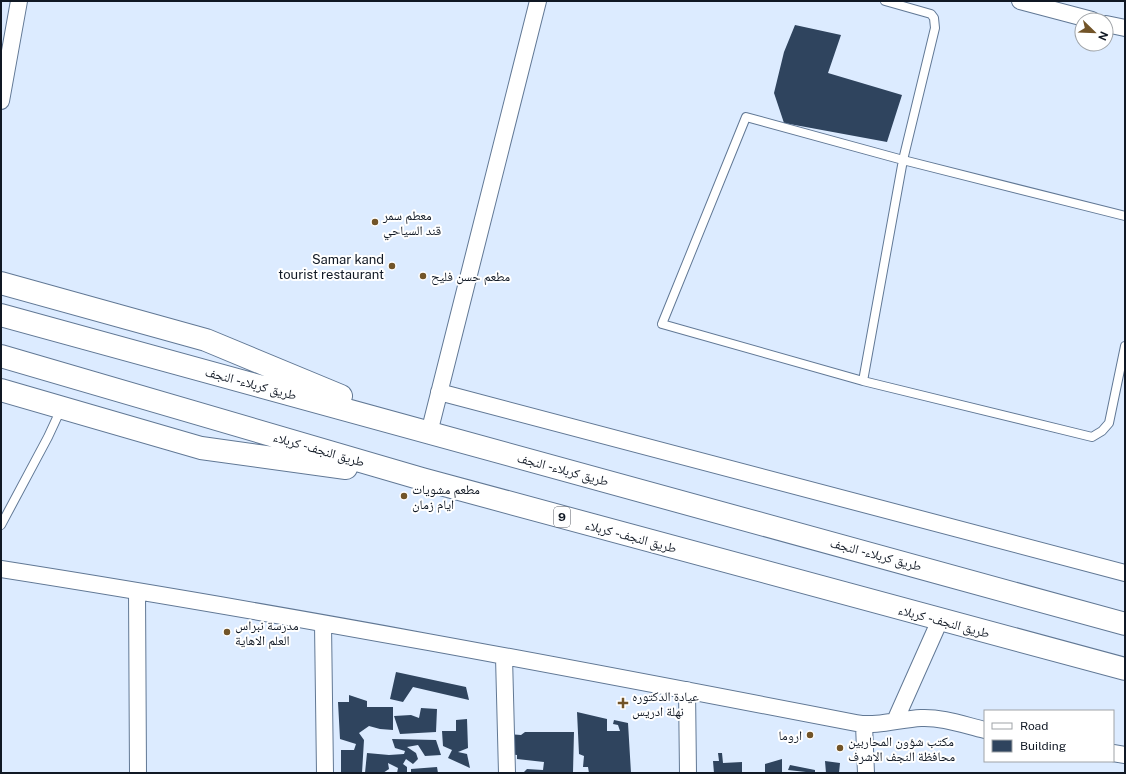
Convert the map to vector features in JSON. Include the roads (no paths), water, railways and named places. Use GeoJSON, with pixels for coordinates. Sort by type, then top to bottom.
{"type":"FeatureCollection","features":[{"type":"Feature","properties":{"kind":"highway"},"geometry":{"type":"LineString","coordinates":[[1,283],[206,340],[429,433]]}},
{"type":"Feature","properties":{"kind":"highway","name":"طريق کربلاء - النجف"},"geometry":{"type":"LineString","coordinates":[[1,315],[1125,624]]}},
{"type":"Feature","properties":{"kind":"highway","name":"طريق النجف - کربلاء"},"geometry":{"type":"LineString","coordinates":[[1,356],[422,479],[1125,669]]}},
{"type":"Feature","properties":{"kind":"highway"},"geometry":{"type":"LineString","coordinates":[[1,390],[62,406],[200,448],[422,479]]}},
{"type":"Feature","properties":{"kind":"street"},"geometry":{"type":"LineString","coordinates":[[1,101],[19,1]]}},
{"type":"Feature","properties":{"kind":"street"},"geometry":{"type":"LineString","coordinates":[[429,433],[538,1]]}},
{"type":"Feature","properties":{"kind":"street"},"geometry":{"type":"LineString","coordinates":[[1020,1],[1074,15]]}},
{"type":"Feature","properties":{"kind":"street"},"geometry":{"type":"LineString","coordinates":[[1114,26],[1125,28]]}},
{"type":"Feature","properties":{"kind":"street"},"geometry":{"type":"LineString","coordinates":[[439,392],[1125,574]]}},
{"type":"Feature","properties":{"kind":"street"},"geometry":{"type":"LineString","coordinates":[[1,570],[137,591],[323,624],[687,690],[864,725],[923,718],[937,719],[984,730]]}},
{"type":"Feature","properties":{"kind":"street"},"geometry":{"type":"LineString","coordinates":[[137,591],[138,773]]}},
{"type":"Feature","properties":{"kind":"street"},"geometry":{"type":"LineString","coordinates":[[895,721],[940,620]]}},
{"type":"Feature","properties":{"kind":"street"},"geometry":{"type":"LineString","coordinates":[[323,624],[325,773]]}},
{"type":"Feature","properties":{"kind":"street"},"geometry":{"type":"LineString","coordinates":[[504,657],[507,773]]}},
{"type":"Feature","properties":{"kind":"street"},"geometry":{"type":"LineString","coordinates":[[687,690],[688,773]]}},
{"type":"Feature","properties":{"kind":"street"},"geometry":{"type":"LineString","coordinates":[[864,725],[866,773]]}},
{"type":"Feature","properties":{"kind":"street"},"geometry":{"type":"LineString","coordinates":[[1114,753],[1125,755]]}},
{"type":"Feature","properties":{"kind":"lane"},"geometry":{"type":"LineString","coordinates":[[863,381],[903,160],[935,28],[934,18],[931,14],[885,1]]}},
{"type":"Feature","properties":{"kind":"lane"},"geometry":{"type":"LineString","coordinates":[[1125,216],[903,160],[746,117],[662,324],[863,381],[1092,437],[1102,431],[1109,422],[1125,346]]}},
{"type":"Feature","properties":{"kind":"lane"},"geometry":{"type":"LineString","coordinates":[[1,525],[48,437],[62,406]]}},
{"type":"Feature","properties":{"kind":"place","name":"معطم سمر قند السياحي"},"geometry":{"type":"Point","coordinates":[375,222]}},
{"type":"Feature","properties":{"kind":"place","name":"Samar kand tourist restaurant"},"geometry":{"type":"Point","coordinates":[392,266]}},
{"type":"Feature","properties":{"kind":"place","name":"مطعم حسن فليح"},"geometry":{"type":"Point","coordinates":[423,276]}},
{"type":"Feature","properties":{"kind":"place","name":"مطعم مشويات ايام زمان"},"geometry":{"type":"Point","coordinates":[404,496]}},
{"type":"Feature","properties":{"kind":"place","name":"مدرسة نبراس العلم الاهاية"},"geometry":{"type":"Point","coordinates":[227,632]}},
{"type":"Feature","properties":{"kind":"place","name":"عيادة الدكتوره نهلة ادريس"},"geometry":{"type":"Point","coordinates":[623,703]}},
{"type":"Feature","properties":{"kind":"place","name":"اروما"},"geometry":{"type":"Point","coordinates":[810,735]}},
{"type":"Feature","properties":{"kind":"place","name":"مكتب شؤون المحاربين محافظة النجف الاشرف"},"geometry":{"type":"Point","coordinates":[840,748]}}]}
